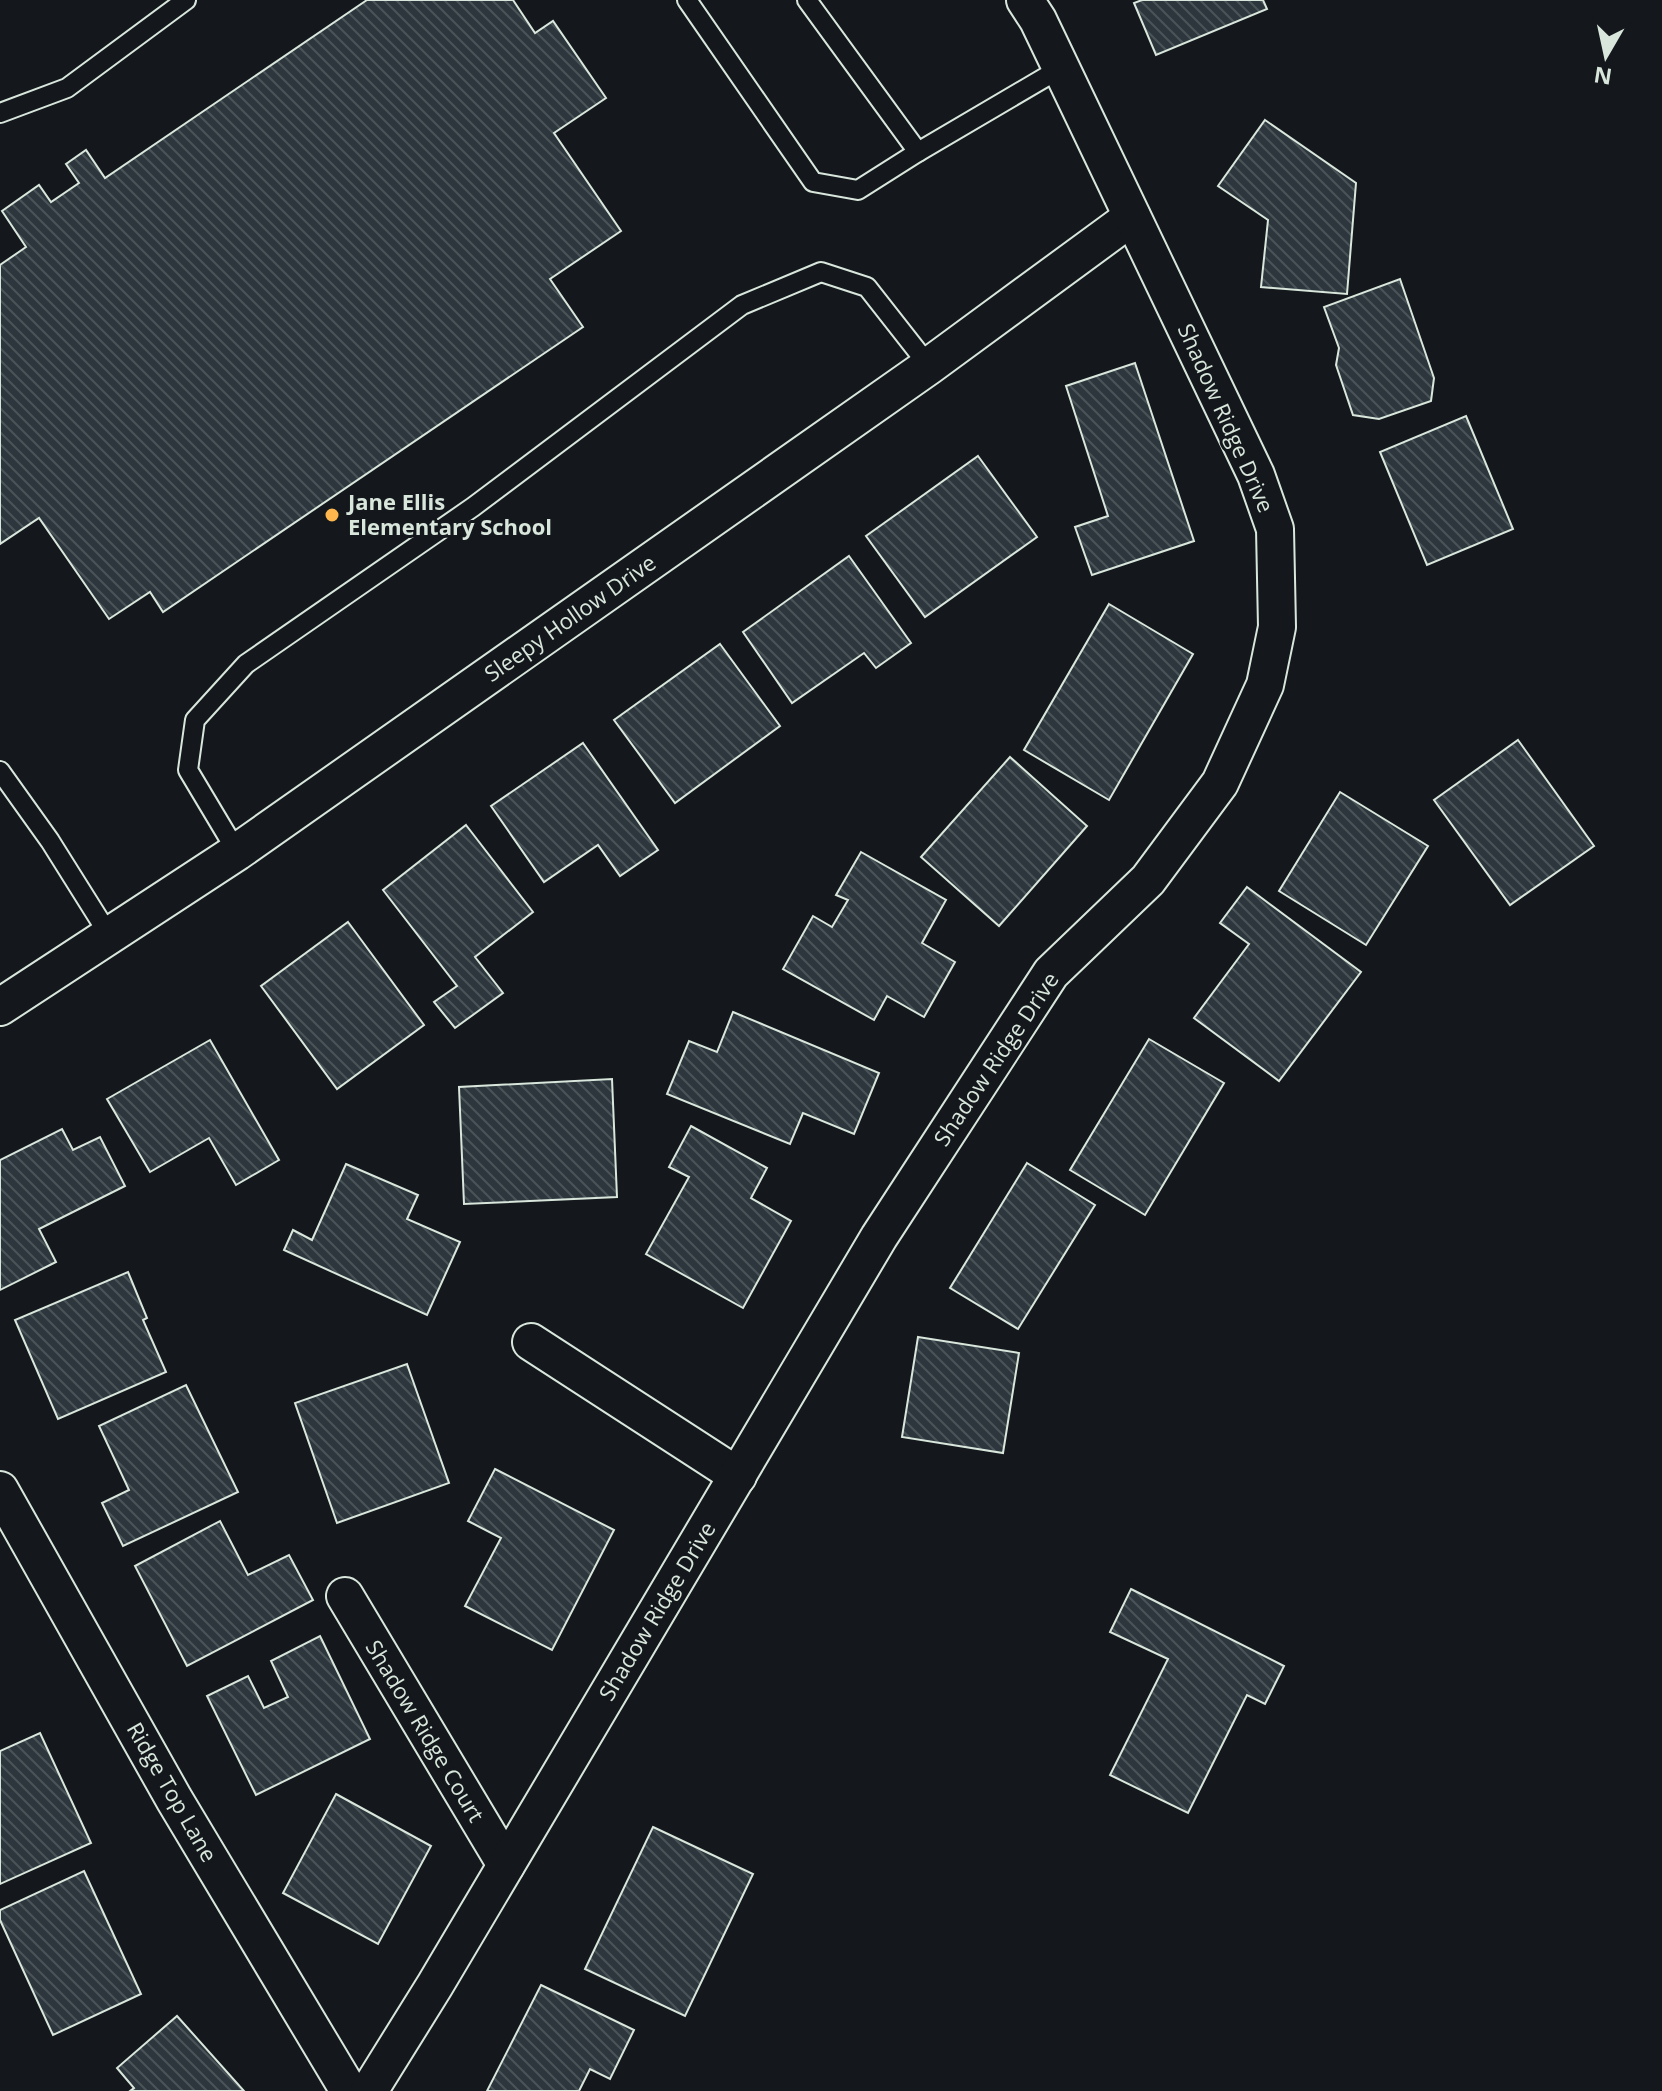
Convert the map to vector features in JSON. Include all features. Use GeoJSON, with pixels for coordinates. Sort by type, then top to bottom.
{"type":"FeatureCollection","features":[{"type":"Feature","properties":{"kind":"street","name":"Shadow Ridge Drive"},"geometry":{"type":"LineString","coordinates":[[369,2091],[879,1237],[1051,973],[1148,880],[1220,783],[1265,685],[1277,627],[1275,529],[1256,475],[1038,20],[1025,0]]}},
{"type":"Feature","properties":{"kind":"street","name":"Sleepy Hollow Drive"},"geometry":{"type":"LineString","coordinates":[[0,1007],[237,852],[929,366],[1132,217]]}},
{"type":"Feature","properties":{"kind":"street"},"geometry":{"type":"LineString","coordinates":[[531,1342],[738,1476]]}},
{"type":"Feature","properties":{"kind":"street","name":"Ridge Top Lane"},"geometry":{"type":"LineString","coordinates":[[0,1490],[174,1799],[349,2091]]}},
{"type":"Feature","properties":{"kind":"street","name":"Shadow Ridge Court"},"geometry":{"type":"LineString","coordinates":[[345,1596],[506,1865]]}},
{"type":"Feature","properties":{"kind":"lane"},"geometry":{"type":"LineString","coordinates":[[0,113],[67,88],[186,0]]}},
{"type":"Feature","properties":{"kind":"lane"},"geometry":{"type":"LineString","coordinates":[[687,0],[813,182],[858,190],[1061,68]]}},
{"type":"Feature","properties":{"kind":"lane"},"geometry":{"type":"LineString","coordinates":[[807,0],[918,152]]}},
{"type":"Feature","properties":{"kind":"lane"},"geometry":{"type":"LineString","coordinates":[[237,852],[188,770],[195,720],[246,664],[473,507],[742,305],[821,272],[867,287],[929,366]]}},
{"type":"Feature","properties":{"kind":"lane"},"geometry":{"type":"LineString","coordinates":[[0,771],[50,841],[109,935]]}},
{"type":"Feature","properties":{"kind":"building"},"geometry":{"type":"Polygon","coordinates":[[[367,0],[513,0],[535,33],[553,21],[606,98],[554,133],[621,231],[550,279],[583,327],[163,612],[150,592],[109,619],[39,518],[0,544],[0,265],[26,247],[2,211],[39,185],[51,202],[79,183],[66,164],[86,150],[105,178],[367,0]]]}},
{"type":"Feature","properties":{"kind":"building"},"geometry":{"type":"Polygon","coordinates":[[[1142,0],[1263,0],[1267,9],[1156,55],[1134,3],[1142,0]]]}},
{"type":"Feature","properties":{"kind":"building"},"geometry":{"type":"Polygon","coordinates":[[[1265,120],[1356,183],[1347,294],[1261,287],[1268,220],[1218,186],[1265,120]]]}},
{"type":"Feature","properties":{"kind":"building"},"geometry":{"type":"Polygon","coordinates":[[[1400,279],[1434,378],[1431,401],[1379,419],[1353,415],[1336,365],[1339,348],[1324,307],[1400,279]]]}},
{"type":"Feature","properties":{"kind":"building"},"geometry":{"type":"Polygon","coordinates":[[[1135,363],[1194,541],[1092,575],[1075,527],[1108,516],[1066,386],[1135,363]]]}},
{"type":"Feature","properties":{"kind":"building"},"geometry":{"type":"Polygon","coordinates":[[[1466,416],[1513,529],[1427,565],[1380,452],[1466,416]]]}},
{"type":"Feature","properties":{"kind":"building"},"geometry":{"type":"Polygon","coordinates":[[[978,456],[1037,537],[925,617],[866,536],[978,456]]]}},
{"type":"Feature","properties":{"kind":"building"},"geometry":{"type":"Polygon","coordinates":[[[849,556],[911,643],[876,668],[864,653],[792,703],[743,632],[849,556]]]}},
{"type":"Feature","properties":{"kind":"building"},"geometry":{"type":"Polygon","coordinates":[[[1109,604],[1193,654],[1109,800],[1024,750],[1109,604]]]}},
{"type":"Feature","properties":{"kind":"building"},"geometry":{"type":"Polygon","coordinates":[[[720,644],[780,726],[675,803],[614,720],[720,644]]]}},
{"type":"Feature","properties":{"kind":"building"},"geometry":{"type":"Polygon","coordinates":[[[1518,740],[1594,846],[1510,905],[1434,800],[1518,740]]]}},
{"type":"Feature","properties":{"kind":"building"},"geometry":{"type":"Polygon","coordinates":[[[583,743],[658,850],[620,876],[598,845],[544,882],[491,806],[583,743]]]}},
{"type":"Feature","properties":{"kind":"building"},"geometry":{"type":"Polygon","coordinates":[[[1010,757],[1087,826],[999,926],[921,857],[1010,757]]]}},
{"type":"Feature","properties":{"kind":"building"},"geometry":{"type":"Polygon","coordinates":[[[1340,792],[1428,846],[1366,945],[1279,891],[1340,792]]]}},
{"type":"Feature","properties":{"kind":"building"},"geometry":{"type":"Polygon","coordinates":[[[466,825],[533,912],[475,957],[503,993],[455,1028],[434,1002],[457,986],[383,890],[466,825]]]}},
{"type":"Feature","properties":{"kind":"building"},"geometry":{"type":"Polygon","coordinates":[[[861,852],[946,900],[922,943],[955,962],[924,1017],[887,996],[874,1020],[783,969],[813,916],[832,927],[848,900],[836,895],[861,852]]]}},
{"type":"Feature","properties":{"kind":"building"},"geometry":{"type":"Polygon","coordinates":[[[1247,887],[1361,972],[1279,1081],[1194,1018],[1249,944],[1220,923],[1247,887]]]}},
{"type":"Feature","properties":{"kind":"building"},"geometry":{"type":"Polygon","coordinates":[[[348,922],[424,1025],[337,1089],[261,986],[348,922]]]}},
{"type":"Feature","properties":{"kind":"building"},"geometry":{"type":"Polygon","coordinates":[[[733,1012],[879,1073],[854,1134],[803,1113],[790,1144],[667,1094],[689,1041],[717,1052],[733,1012]]]}},
{"type":"Feature","properties":{"kind":"building"},"geometry":{"type":"Polygon","coordinates":[[[1149,1039],[1224,1083],[1145,1215],[1070,1170],[1149,1039]]]}},
{"type":"Feature","properties":{"kind":"building"},"geometry":{"type":"Polygon","coordinates":[[[210,1040],[279,1160],[236,1185],[209,1138],[150,1172],[107,1099],[210,1040]]]}},
{"type":"Feature","properties":{"kind":"building"},"geometry":{"type":"Polygon","coordinates":[[[612,1079],[617,1197],[464,1204],[459,1087],[612,1079]]]}},
{"type":"Feature","properties":{"kind":"building"},"geometry":{"type":"Polygon","coordinates":[[[691,1126],[767,1168],[751,1198],[791,1221],[743,1308],[646,1254],[689,1177],[669,1167],[691,1126]]]}},
{"type":"Feature","properties":{"kind":"building"},"geometry":{"type":"Polygon","coordinates":[[[62,1129],[73,1150],[100,1137],[125,1186],[39,1229],[56,1262],[0,1290],[0,1160],[62,1129]]]}},
{"type":"Feature","properties":{"kind":"building"},"geometry":{"type":"Polygon","coordinates":[[[1027,1163],[1095,1205],[1018,1329],[950,1288],[1027,1163]]]}},
{"type":"Feature","properties":{"kind":"building"},"geometry":{"type":"Polygon","coordinates":[[[346,1164],[418,1195],[407,1219],[460,1242],[427,1315],[284,1250],[293,1230],[312,1240],[346,1164]]]}},
{"type":"Feature","properties":{"kind":"building"},"geometry":{"type":"Polygon","coordinates":[[[128,1272],[147,1318],[143,1320],[166,1372],[58,1419],[15,1320],[128,1272]]]}},
{"type":"Feature","properties":{"kind":"building"},"geometry":{"type":"Polygon","coordinates":[[[918,1337],[1019,1353],[1003,1453],[902,1437],[918,1337]]]}},
{"type":"Feature","properties":{"kind":"building"},"geometry":{"type":"Polygon","coordinates":[[[407,1364],[449,1483],[337,1523],[295,1403],[407,1364]]]}},
{"type":"Feature","properties":{"kind":"building"},"geometry":{"type":"Polygon","coordinates":[[[186,1385],[238,1492],[123,1546],[102,1503],[129,1490],[99,1426],[186,1385]]]}},
{"type":"Feature","properties":{"kind":"building"},"geometry":{"type":"Polygon","coordinates":[[[495,1469],[614,1530],[552,1650],[465,1606],[501,1538],[468,1521],[495,1469]]]}},
{"type":"Feature","properties":{"kind":"building"},"geometry":{"type":"Polygon","coordinates":[[[220,1521],[248,1575],[289,1555],[313,1600],[187,1666],[135,1566],[220,1521]]]}},
{"type":"Feature","properties":{"kind":"building"},"geometry":{"type":"Polygon","coordinates":[[[1131,1589],[1284,1666],[1265,1704],[1247,1695],[1188,1813],[1110,1775],[1168,1659],[1110,1632],[1131,1589]]]}},
{"type":"Feature","properties":{"kind":"building"},"geometry":{"type":"Polygon","coordinates":[[[320,1636],[370,1739],[256,1795],[207,1696],[248,1676],[264,1708],[288,1697],[271,1661],[320,1636]]]}},
{"type":"Feature","properties":{"kind":"building"},"geometry":{"type":"Polygon","coordinates":[[[40,1733],[91,1843],[0,1884],[0,1751],[40,1733]]]}},
{"type":"Feature","properties":{"kind":"building"},"geometry":{"type":"Polygon","coordinates":[[[336,1794],[431,1846],[378,1944],[283,1893],[336,1794]]]}},
{"type":"Feature","properties":{"kind":"building"},"geometry":{"type":"Polygon","coordinates":[[[653,1827],[753,1874],[685,2016],[585,1969],[653,1827]]]}},
{"type":"Feature","properties":{"kind":"building"},"geometry":{"type":"Polygon","coordinates":[[[84,1871],[141,1994],[53,2035],[0,1920],[0,1910],[84,1871]]]}},
{"type":"Feature","properties":{"kind":"building"},"geometry":{"type":"Polygon","coordinates":[[[541,1985],[634,2030],[610,2079],[590,2069],[579,2091],[487,2091],[541,1985]]]}},
{"type":"Feature","properties":{"kind":"building"},"geometry":{"type":"Polygon","coordinates":[[[177,2016],[244,2091],[130,2091],[134,2088],[117,2068],[177,2016]]]}},
{"type":"Feature","properties":{"kind":"place","name":"Jane Ellis Elementary School"},"geometry":{"type":"Point","coordinates":[332,515]}}]}
